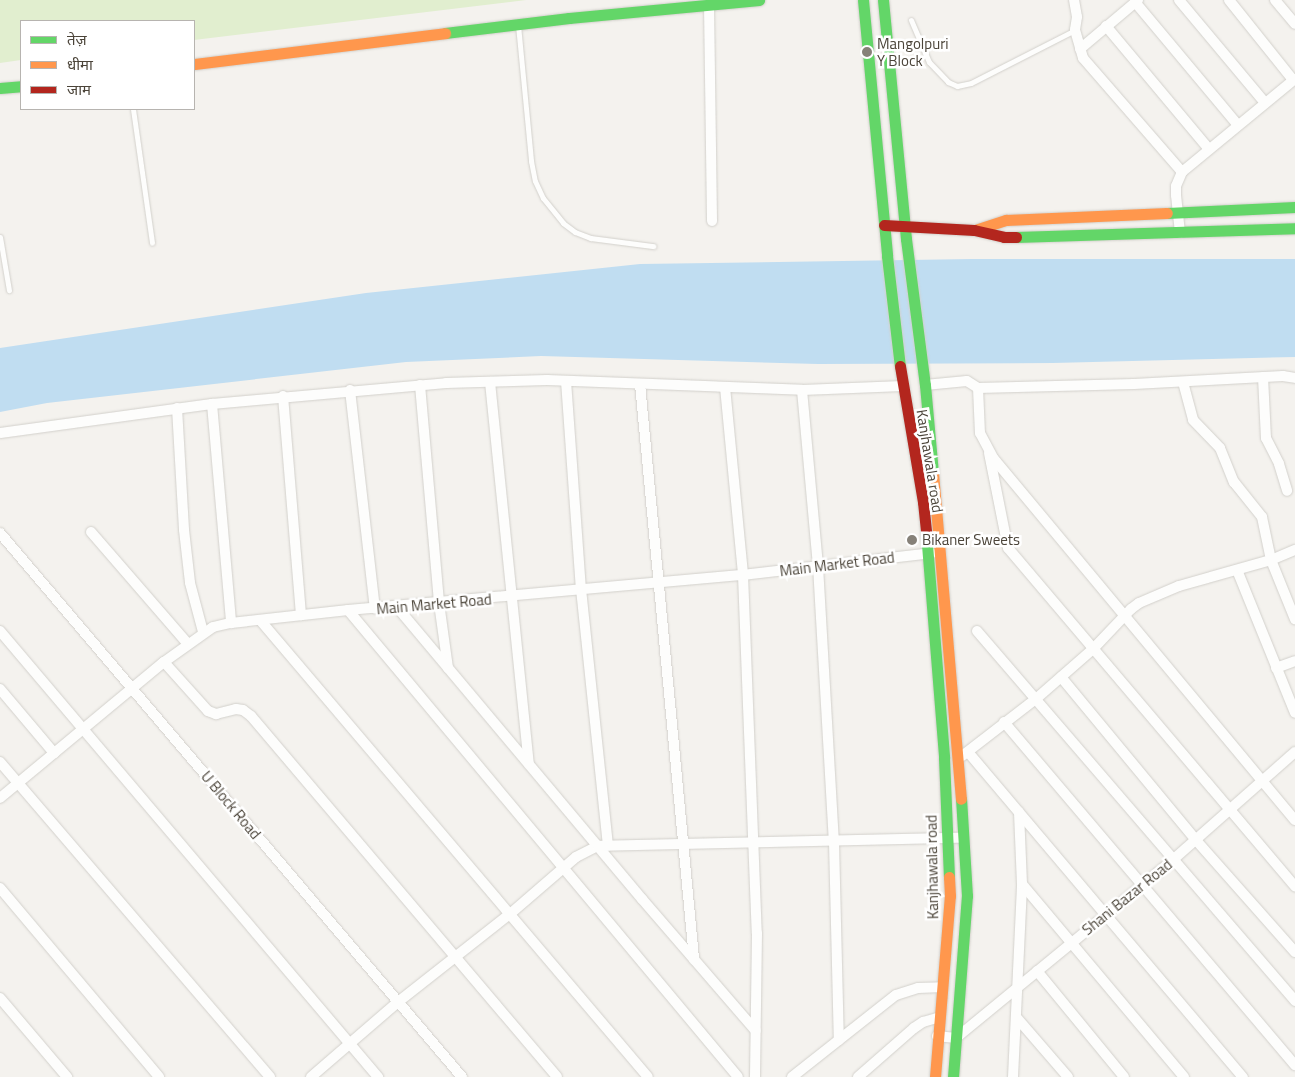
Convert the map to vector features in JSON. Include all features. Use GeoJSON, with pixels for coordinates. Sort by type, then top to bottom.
{"type":"FeatureCollection","features":[{"type":"Feature","properties":{"kind":"main road"},"geometry":{"type":"LineString","coordinates":[[195,64],[518,24],[759,0]]}},
{"type":"Feature","properties":{"kind":"main road","name":"Kanjhawala road"},"geometry":{"type":"LineString","coordinates":[[863,0],[887,256],[900,370],[923,502],[944,758],[950,896],[935,1077]]}},
{"type":"Feature","properties":{"kind":"main road","name":"Kanjhawala road"},"geometry":{"type":"LineString","coordinates":[[883,0],[908,255],[924,379],[940,552],[963,755],[963,838],[967,896],[953,1077]]}},
{"type":"Feature","properties":{"kind":"main road"},"geometry":{"type":"LineString","coordinates":[[0,88],[20,86]]}},
{"type":"Feature","properties":{"kind":"main road"},"geometry":{"type":"LineString","coordinates":[[974,230],[1006,220],[1295,207]]}},
{"type":"Feature","properties":{"kind":"main road"},"geometry":{"type":"LineString","coordinates":[[884,225],[974,230],[1004,237],[1295,228]]}},
{"type":"Feature","properties":{"kind":"street"},"geometry":{"type":"LineString","coordinates":[[1084,0],[1075,4],[1075,30],[1083,58],[1182,172]]}},
{"type":"Feature","properties":{"kind":"street"},"geometry":{"type":"LineString","coordinates":[[1179,0],[1265,103]]}},
{"type":"Feature","properties":{"kind":"street"},"geometry":{"type":"LineString","coordinates":[[1180,233],[1176,186],[1182,172],[1294,79],[1229,0]]}},
{"type":"Feature","properties":{"kind":"street"},"geometry":{"type":"LineString","coordinates":[[1275,0],[1295,24]]}},
{"type":"Feature","properties":{"kind":"street"},"geometry":{"type":"LineString","coordinates":[[1080,49],[1137,1],[1238,125]]}},
{"type":"Feature","properties":{"kind":"street"},"geometry":{"type":"LineString","coordinates":[[709,5],[712,221]]}},
{"type":"Feature","properties":{"kind":"street"},"geometry":{"type":"LineString","coordinates":[[1106,26],[1209,149]]}},
{"type":"Feature","properties":{"kind":"street"},"geometry":{"type":"LineString","coordinates":[[924,379],[967,381],[978,388],[1183,382],[1264,377],[1295,378]]}},
{"type":"Feature","properties":{"kind":"street"},"geometry":{"type":"LineString","coordinates":[[1264,377],[1266,438],[1279,464],[1286,491]]}},
{"type":"Feature","properties":{"kind":"street"},"geometry":{"type":"LineString","coordinates":[[0,433],[212,404],[283,396],[420,385],[566,381],[802,390],[903,386]]}},
{"type":"Feature","properties":{"kind":"street"},"geometry":{"type":"LineString","coordinates":[[566,381],[581,589],[603,846]]}},
{"type":"Feature","properties":{"kind":"street"},"geometry":{"type":"LineString","coordinates":[[490,382],[513,597],[528,764]]}},
{"type":"Feature","properties":{"kind":"street"},"geometry":{"type":"LineString","coordinates":[[1183,382],[1193,420],[1220,448],[1234,482],[1262,517],[1271,560],[1295,620]]}},
{"type":"Feature","properties":{"kind":"street"},"geometry":{"type":"LineString","coordinates":[[640,384],[694,959]]}},
{"type":"Feature","properties":{"kind":"street"},"geometry":{"type":"LineString","coordinates":[[420,385],[439,603],[448,669]]}},
{"type":"Feature","properties":{"kind":"street"},"geometry":{"type":"LineString","coordinates":[[725,387],[743,575],[757,933],[755,1077]]}},
{"type":"Feature","properties":{"kind":"street"},"geometry":{"type":"LineString","coordinates":[[978,388],[980,433],[994,459],[1295,820]]}},
{"type":"Feature","properties":{"kind":"street"},"geometry":{"type":"LineString","coordinates":[[350,390],[375,609]]}},
{"type":"Feature","properties":{"kind":"street"},"geometry":{"type":"LineString","coordinates":[[802,390],[818,566],[834,842],[839,1040]]}},
{"type":"Feature","properties":{"kind":"street"},"geometry":{"type":"LineString","coordinates":[[283,396],[301,616]]}},
{"type":"Feature","properties":{"kind":"street"},"geometry":{"type":"LineString","coordinates":[[212,404],[231,623]]}},
{"type":"Feature","properties":{"kind":"street"},"geometry":{"type":"LineString","coordinates":[[177,408],[185,539],[190,583],[203,632]]}},
{"type":"Feature","properties":{"kind":"street"},"geometry":{"type":"LineString","coordinates":[[988,448],[1008,548],[1295,887]]}},
{"type":"Feature","properties":{"kind":"street"},"geometry":{"type":"LineString","coordinates":[[91,532],[188,644]]}},
{"type":"Feature","properties":{"kind":"street","name":"U Block Road"},"geometry":{"type":"LineString","coordinates":[[0,533],[462,1077]]}},
{"type":"Feature","properties":{"kind":"street"},"geometry":{"type":"LineString","coordinates":[[1243,1077],[1019,812],[963,755],[1061,677],[1093,649],[1139,603],[1158,594],[1271,560],[1295,550]]}},
{"type":"Feature","properties":{"kind":"street","name":"Main Market Road"},"geometry":{"type":"LineString","coordinates":[[0,798],[203,632],[231,623],[348,610],[513,597],[657,581],[743,575],[940,552]]}},
{"type":"Feature","properties":{"kind":"street"},"geometry":{"type":"LineString","coordinates":[[1237,570],[1295,713]]}},
{"type":"Feature","properties":{"kind":"street"},"geometry":{"type":"LineString","coordinates":[[397,607],[528,764],[603,846],[694,959],[756,1031]]}},
{"type":"Feature","properties":{"kind":"street"},"geometry":{"type":"LineString","coordinates":[[348,610],[738,1077]]}},
{"type":"Feature","properties":{"kind":"street"},"geometry":{"type":"LineString","coordinates":[[260,620],[648,1077]]}},
{"type":"Feature","properties":{"kind":"street"},"geometry":{"type":"LineString","coordinates":[[0,631],[378,1077]]}},
{"type":"Feature","properties":{"kind":"street"},"geometry":{"type":"LineString","coordinates":[[977,631],[1175,858],[1295,1001]]}},
{"type":"Feature","properties":{"kind":"street"},"geometry":{"type":"LineString","coordinates":[[1276,668],[1295,660]]}},
{"type":"Feature","properties":{"kind":"street"},"geometry":{"type":"LineString","coordinates":[[164,662],[208,711],[216,714],[236,709],[243,710],[251,716],[454,958],[557,1077]]}},
{"type":"Feature","properties":{"kind":"street"},"geometry":{"type":"LineString","coordinates":[[1061,677],[1195,839],[1295,952]]}},
{"type":"Feature","properties":{"kind":"street"},"geometry":{"type":"LineString","coordinates":[[0,689],[54,753]]}},
{"type":"Feature","properties":{"kind":"street"},"geometry":{"type":"LineString","coordinates":[[1004,722],[1295,1066]]}},
{"type":"Feature","properties":{"kind":"street","name":"Shani Bazar Road"},"geometry":{"type":"LineString","coordinates":[[956,1038],[1143,885],[1295,752]]}},
{"type":"Feature","properties":{"kind":"street"},"geometry":{"type":"LineString","coordinates":[[0,762],[270,1077]]}},
{"type":"Feature","properties":{"kind":"street"},"geometry":{"type":"LineString","coordinates":[[1013,1077],[1022,884],[1019,812]]}},
{"type":"Feature","properties":{"kind":"street"},"geometry":{"type":"LineString","coordinates":[[311,1077],[398,1002],[510,914],[584,852],[603,846],[963,838]]}},
{"type":"Feature","properties":{"kind":"street"},"geometry":{"type":"LineString","coordinates":[[1022,884],[1184,1077]]}},
{"type":"Feature","properties":{"kind":"street"},"geometry":{"type":"LineString","coordinates":[[0,888],[159,1077]]}},
{"type":"Feature","properties":{"kind":"street"},"geometry":{"type":"LineString","coordinates":[[1037,971],[1124,1077]]}},
{"type":"Feature","properties":{"kind":"street"},"geometry":{"type":"LineString","coordinates":[[792,1077],[905,990],[943,987]]}},
{"type":"Feature","properties":{"kind":"street"},"geometry":{"type":"LineString","coordinates":[[0,998],[67,1077]]}},
{"type":"Feature","properties":{"kind":"street"},"geometry":{"type":"LineString","coordinates":[[858,1077],[914,1028],[923,1022],[940,1017]]}},
{"type":"Feature","properties":{"kind":"street"},"geometry":{"type":"LineString","coordinates":[[1017,1018],[1068,1077]]}},
{"type":"Feature","properties":{"kind":"street"},"geometry":{"type":"LineString","coordinates":[[938,1036],[956,1038]]}},
{"type":"Feature","properties":{"kind":"lane"},"geometry":{"type":"LineString","coordinates":[[911,20],[930,62],[948,82],[957,86],[971,83],[1075,30]]}},
{"type":"Feature","properties":{"kind":"lane"},"geometry":{"type":"LineString","coordinates":[[518,24],[531,161],[535,181],[542,198],[563,223],[575,232],[591,238],[653,246]]}},
{"type":"Feature","properties":{"kind":"lane"},"geometry":{"type":"LineString","coordinates":[[132,110],[152,243]]}},
{"type":"Feature","properties":{"kind":"lane"},"geometry":{"type":"LineString","coordinates":[[0,237],[8,290]]}},
{"type":"Feature","properties":{"kind":"green space"},"geometry":{"type":"Polygon","coordinates":[[[0,0],[526,0],[195,40],[195,20],[20,20],[20,60],[0,63],[0,0]]]}},
{"type":"Feature","properties":{"kind":"water"},"geometry":{"type":"Polygon","coordinates":[[[972,259],[1295,259],[1295,357],[1053,363],[818,364],[541,356],[406,362],[47,403],[0,412],[0,348],[366,293],[640,264],[972,259]]]}},
{"type":"Feature","properties":{"kind":"traffic: fast"},"geometry":{"type":"LineString","coordinates":[[445,33],[569,18],[759,0]]}},
{"type":"Feature","properties":{"kind":"traffic: fast"},"geometry":{"type":"LineString","coordinates":[[863,0],[887,256],[900,366]]}},
{"type":"Feature","properties":{"kind":"traffic: fast"},"geometry":{"type":"LineString","coordinates":[[883,0],[906,239],[925,385],[933,473]]}},
{"type":"Feature","properties":{"kind":"traffic: fast"},"geometry":{"type":"LineString","coordinates":[[0,88],[20,86]]}},
{"type":"Feature","properties":{"kind":"traffic: fast"},"geometry":{"type":"LineString","coordinates":[[1167,213],[1295,207]]}},
{"type":"Feature","properties":{"kind":"traffic: fast"},"geometry":{"type":"LineString","coordinates":[[1016,237],[1295,228]]}},
{"type":"Feature","properties":{"kind":"traffic: fast"},"geometry":{"type":"LineString","coordinates":[[926,532],[944,758],[949,877]]}},
{"type":"Feature","properties":{"kind":"traffic: fast"},"geometry":{"type":"LineString","coordinates":[[953,1077],[967,896],[961,799]]}},
{"type":"Feature","properties":{"kind":"traffic: slow"},"geometry":{"type":"LineString","coordinates":[[195,64],[445,33]]}},
{"type":"Feature","properties":{"kind":"traffic: slow"},"geometry":{"type":"LineString","coordinates":[[975,230],[1006,220],[1167,213]]}},
{"type":"Feature","properties":{"kind":"traffic: slow"},"geometry":{"type":"LineString","coordinates":[[933,473],[961,799]]}},
{"type":"Feature","properties":{"kind":"traffic: slow"},"geometry":{"type":"LineString","coordinates":[[935,1077],[950,896],[949,877]]}},
{"type":"Feature","properties":{"kind":"traffic: jam"},"geometry":{"type":"LineString","coordinates":[[884,225],[974,230],[1004,237],[1016,237]]}},
{"type":"Feature","properties":{"kind":"traffic: jam"},"geometry":{"type":"LineString","coordinates":[[900,366],[923,502],[926,532]]}},
{"type":"Feature","properties":{"kind":"place","name":"Mangolpuri Y Block"},"geometry":{"type":"Point","coordinates":[867,52]}},
{"type":"Feature","properties":{"kind":"place","name":"Bikaner Sweets"},"geometry":{"type":"Point","coordinates":[912,540]}}]}
